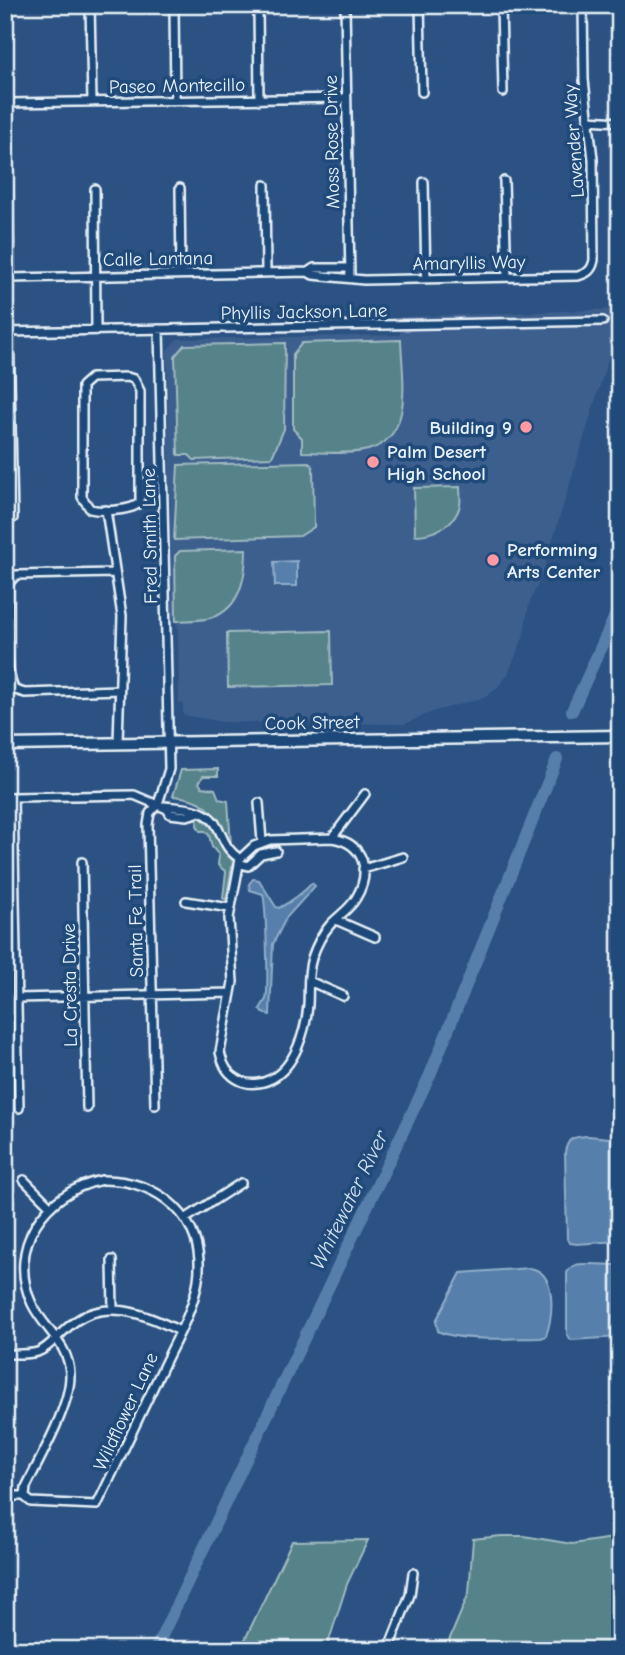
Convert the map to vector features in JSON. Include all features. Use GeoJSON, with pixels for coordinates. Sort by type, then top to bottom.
{"type":"FeatureCollection","features":[{"type":"Feature","properties":{"kind":"main road","name":"Cook Street"},"geometry":{"type":"LineString","coordinates":[[5,745],[620,736]]}},
{"type":"Feature","properties":{"kind":"street"},"geometry":{"type":"LineString","coordinates":[[90,5],[92,102]]}},
{"type":"Feature","properties":{"kind":"street"},"geometry":{"type":"LineString","coordinates":[[257,5],[259,100]]}},
{"type":"Feature","properties":{"kind":"street","name":"Moss Rose Drive"},"geometry":{"type":"LineString","coordinates":[[345,5],[350,278]]}},
{"type":"Feature","properties":{"kind":"street"},"geometry":{"type":"LineString","coordinates":[[420,5],[422,92]]}},
{"type":"Feature","properties":{"kind":"street"},"geometry":{"type":"LineString","coordinates":[[501,5],[503,92]]}},
{"type":"Feature","properties":{"kind":"street","name":"Lavender Way"},"geometry":{"type":"LineString","coordinates":[[583,5],[583,69],[593,159],[594,260],[588,274]]}},
{"type":"Feature","properties":{"kind":"street"},"geometry":{"type":"LineString","coordinates":[[6,6],[6,99]]}},
{"type":"Feature","properties":{"kind":"street"},"geometry":{"type":"LineString","coordinates":[[174,6],[175,100]]}},
{"type":"Feature","properties":{"kind":"street","name":"Paseo Montecillo"},"geometry":{"type":"LineString","coordinates":[[6,99],[92,102],[346,98]]}},
{"type":"Feature","properties":{"kind":"street"},"geometry":{"type":"LineString","coordinates":[[588,120],[620,122]]}},
{"type":"Feature","properties":{"kind":"street"},"geometry":{"type":"LineString","coordinates":[[504,181],[507,277]]}},
{"type":"Feature","properties":{"kind":"street"},"geometry":{"type":"LineString","coordinates":[[424,182],[426,279]]}},
{"type":"Feature","properties":{"kind":"street"},"geometry":{"type":"LineString","coordinates":[[265,185],[267,272]]}},
{"type":"Feature","properties":{"kind":"street","name":"Calle Lantana"},"geometry":{"type":"LineString","coordinates":[[8,188],[10,278],[267,272],[308,272],[313,275],[350,278]]}},
{"type":"Feature","properties":{"kind":"street"},"geometry":{"type":"LineString","coordinates":[[180,188],[181,274]]}},
{"type":"Feature","properties":{"kind":"street"},"geometry":{"type":"LineString","coordinates":[[95,189],[96,330]]}},
{"type":"Feature","properties":{"kind":"street","name":"Calle Lantana"},"geometry":{"type":"LineString","coordinates":[[308,272],[314,268],[350,268]]}},
{"type":"Feature","properties":{"kind":"street","name":"Amaryllis Way"},"geometry":{"type":"LineString","coordinates":[[350,278],[426,279],[588,274]]}},
{"type":"Feature","properties":{"kind":"street","name":"Phyllis Jackson Lane"},"geometry":{"type":"LineString","coordinates":[[7,331],[603,321]]}},
{"type":"Feature","properties":{"kind":"street","name":"Fred Smith Lane"},"geometry":{"type":"LineString","coordinates":[[159,329],[169,742]]}},
{"type":"Feature","properties":{"kind":"street"},"geometry":{"type":"LineString","coordinates":[[7,331],[13,518]]}},
{"type":"Feature","properties":{"kind":"street"},"geometry":{"type":"LineString","coordinates":[[128,377],[134,379],[140,391],[141,502],[132,508],[106,510],[90,509],[82,497],[80,393],[82,386],[91,378],[128,377]]}},
{"type":"Feature","properties":{"kind":"street"},"geometry":{"type":"LineString","coordinates":[[106,510],[122,616],[118,742]]}},
{"type":"Feature","properties":{"kind":"street"},"geometry":{"type":"LineString","coordinates":[[115,573],[16,575],[8,584],[6,620],[9,677],[15,690],[25,693],[119,690]]}},
{"type":"Feature","properties":{"kind":"street","name":"Santa Fe Trail"},"geometry":{"type":"LineString","coordinates":[[155,1105],[148,825],[150,813],[158,804],[169,769],[169,742]]}},
{"type":"Feature","properties":{"kind":"street"},"geometry":{"type":"LineString","coordinates":[[332,838],[365,794]]}},
{"type":"Feature","properties":{"kind":"street"},"geometry":{"type":"LineString","coordinates":[[19,1108],[13,797],[134,795],[168,807],[184,806],[193,814]]}},
{"type":"Feature","properties":{"kind":"street"},"geometry":{"type":"LineString","coordinates":[[259,803],[262,842]]}},
{"type":"Feature","properties":{"kind":"street"},"geometry":{"type":"LineString","coordinates":[[158,804],[170,814],[193,814],[210,818],[225,846],[248,866],[259,855],[276,851]]}},
{"type":"Feature","properties":{"kind":"street"},"geometry":{"type":"LineString","coordinates":[[332,838],[344,840],[355,846],[361,856],[362,886],[357,898],[328,926],[318,943],[312,960],[307,1014],[290,1062],[285,1070],[265,1082],[243,1083],[233,1077],[222,1062],[222,1037],[231,993],[230,908],[240,861],[247,850],[262,842],[332,838]]}},
{"type":"Feature","properties":{"kind":"street"},"geometry":{"type":"LineString","coordinates":[[363,869],[403,857]]}},
{"type":"Feature","properties":{"kind":"street","name":"La Cresta Drive"},"geometry":{"type":"LineString","coordinates":[[82,862],[87,1108]]}},
{"type":"Feature","properties":{"kind":"street"},"geometry":{"type":"LineString","coordinates":[[186,901],[230,908]]}},
{"type":"Feature","properties":{"kind":"street"},"geometry":{"type":"LineString","coordinates":[[336,919],[375,937]]}},
{"type":"Feature","properties":{"kind":"street"},"geometry":{"type":"LineString","coordinates":[[5,943],[15,943]]}},
{"type":"Feature","properties":{"kind":"street"},"geometry":{"type":"LineString","coordinates":[[309,981],[343,996]]}},
{"type":"Feature","properties":{"kind":"street"},"geometry":{"type":"LineString","coordinates":[[17,998],[231,993]]}},
{"type":"Feature","properties":{"kind":"street"},"geometry":{"type":"LineString","coordinates":[[5,1496],[25,1496],[26,1487],[62,1409],[70,1385],[70,1367],[66,1355],[57,1338],[37,1313],[24,1276],[26,1250],[31,1232],[50,1206],[77,1186],[102,1180],[128,1181],[159,1194],[185,1219],[241,1184]]}},
{"type":"Feature","properties":{"kind":"street"},"geometry":{"type":"LineString","coordinates":[[24,1181],[50,1206]]}},
{"type":"Feature","properties":{"kind":"street","name":"Wildflower Lane"},"geometry":{"type":"LineString","coordinates":[[25,1496],[32,1502],[97,1505],[194,1299],[199,1266],[196,1241],[185,1219]]}},
{"type":"Feature","properties":{"kind":"street"},"geometry":{"type":"LineString","coordinates":[[112,1260],[113,1309]]}},
{"type":"Feature","properties":{"kind":"street"},"geometry":{"type":"LineString","coordinates":[[5,1354],[37,1353],[68,1326],[90,1315],[113,1309],[136,1312],[180,1331]]}},
{"type":"Feature","properties":{"kind":"street"},"geometry":{"type":"LineString","coordinates":[[388,1650],[410,1595],[413,1573]]}},
{"type":"Feature","properties":{"kind":"shaded area","name":"Palm Desert High School"},"geometry":{"type":"Polygon","coordinates":[[[620,309],[620,320],[542,575],[529,604],[523,638],[508,674],[496,689],[486,697],[432,712],[405,724],[223,722],[183,715],[183,703],[179,703],[178,626],[172,618],[167,350],[177,339],[400,335],[400,317],[620,309]]]}},
{"type":"Feature","properties":{"kind":"shaded area"},"geometry":{"type":"Polygon","coordinates":[[[297,561],[297,586],[275,586],[274,562],[297,561]]]}},
{"type":"Feature","properties":{"kind":"shaded area"},"geometry":{"type":"Polygon","coordinates":[[[253,879],[259,880],[279,908],[297,897],[312,883],[315,886],[286,918],[273,944],[270,1015],[260,1009],[267,992],[266,929],[263,894],[250,890],[249,884],[253,879]]]}},
{"type":"Feature","properties":{"kind":"shaded area"},"geometry":{"type":"Polygon","coordinates":[[[588,1136],[620,1139],[618,1241],[577,1244],[570,1243],[567,1239],[565,1152],[572,1139],[588,1136]]]}},
{"type":"Feature","properties":{"kind":"shaded area"},"geometry":{"type":"Polygon","coordinates":[[[579,1264],[620,1265],[620,1337],[571,1340],[567,1334],[567,1273],[579,1264]]]}},
{"type":"Feature","properties":{"kind":"shaded area"},"geometry":{"type":"Polygon","coordinates":[[[529,1268],[545,1277],[549,1286],[551,1306],[546,1336],[473,1338],[438,1331],[436,1321],[461,1273],[529,1268]]]}},
{"type":"Feature","properties":{"kind":"green space"},"geometry":{"type":"Polygon","coordinates":[[[401,340],[402,404],[393,433],[383,443],[360,452],[302,452],[302,438],[293,429],[293,354],[302,343],[401,340]]]}},
{"type":"Feature","properties":{"kind":"green space"},"geometry":{"type":"Polygon","coordinates":[[[285,343],[284,429],[272,457],[194,460],[189,455],[178,455],[175,356],[184,345],[285,343]]]}},
{"type":"Feature","properties":{"kind":"green space"},"geometry":{"type":"Polygon","coordinates":[[[309,462],[313,467],[314,527],[300,536],[174,540],[178,465],[309,462]]]}},
{"type":"Feature","properties":{"kind":"green space"},"geometry":{"type":"Polygon","coordinates":[[[460,487],[460,505],[454,518],[436,531],[415,535],[414,488],[460,487]]]}},
{"type":"Feature","properties":{"kind":"green space"},"geometry":{"type":"Polygon","coordinates":[[[246,549],[243,581],[229,608],[210,618],[176,621],[175,556],[180,551],[246,549]]]}},
{"type":"Feature","properties":{"kind":"green space"},"geometry":{"type":"Polygon","coordinates":[[[331,631],[332,685],[228,687],[227,633],[331,631]]]}},
{"type":"Feature","properties":{"kind":"green space"},"geometry":{"type":"Polygon","coordinates":[[[218,769],[218,776],[203,776],[199,783],[202,787],[215,789],[219,799],[228,801],[231,845],[210,810],[196,801],[173,796],[181,770],[218,769]]]}},
{"type":"Feature","properties":{"kind":"green space"},"geometry":{"type":"Polygon","coordinates":[[[198,816],[212,827],[224,851],[233,861],[226,900],[223,898],[226,872],[218,865],[219,855],[212,847],[209,835],[200,831],[197,825],[198,816]]]}},
{"type":"Feature","properties":{"kind":"green space"},"geometry":{"type":"Polygon","coordinates":[[[524,1536],[572,1544],[620,1537],[620,1650],[445,1650],[469,1593],[473,1539],[524,1536]]]}},
{"type":"Feature","properties":{"kind":"green space"},"geometry":{"type":"Polygon","coordinates":[[[368,1540],[347,1584],[326,1650],[240,1650],[292,1541],[368,1540]]]}},
{"type":"Feature","properties":{"kind":"waterway","name":"Whitewater River"},"geometry":{"type":"LineString","coordinates":[[572,711],[620,605]]}},
{"type":"Feature","properties":{"kind":"waterway","name":"Whitewater River"},"geometry":{"type":"LineString","coordinates":[[155,1650],[430,1075],[557,759]]}},
{"type":"Feature","properties":{"kind":"place","name":"Building 9"},"geometry":{"type":"Point","coordinates":[526,427]}},
{"type":"Feature","properties":{"kind":"place","name":"Palm Desert High School"},"geometry":{"type":"Point","coordinates":[373,462]}},
{"type":"Feature","properties":{"kind":"place","name":"Performing Arts Center"},"geometry":{"type":"Point","coordinates":[493,560]}}]}
